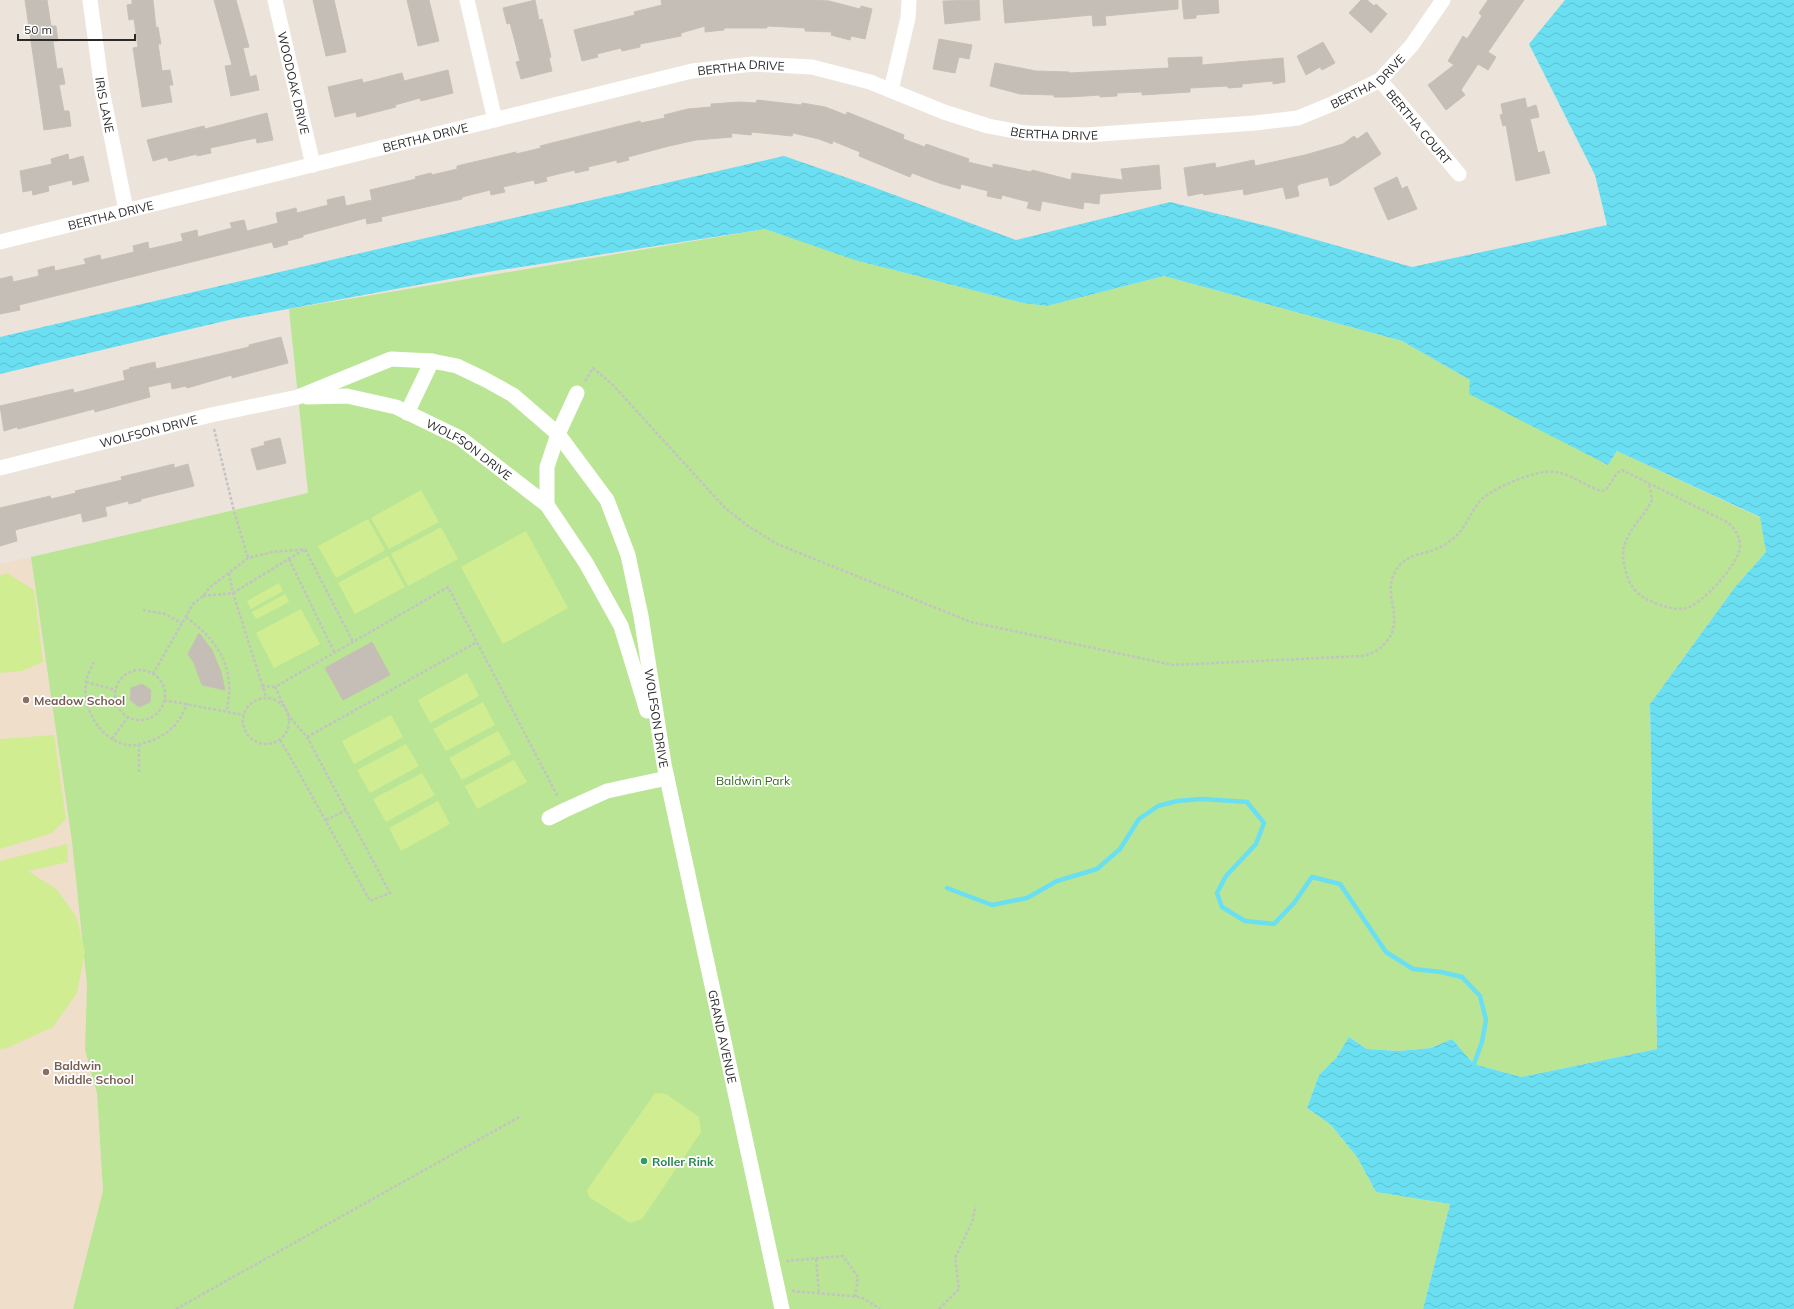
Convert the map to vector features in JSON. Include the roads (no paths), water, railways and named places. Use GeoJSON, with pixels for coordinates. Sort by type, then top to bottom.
{"type":"FeatureCollection","features":[{"type":"Feature","properties":{"kind":"street","name":"IRIS LANE"},"geometry":{"type":"LineString","coordinates":[[90,0],[102,90],[126,210]]}},
{"type":"Feature","properties":{"kind":"street","name":"WOODOAK DRIVE"},"geometry":{"type":"LineString","coordinates":[[275,0],[313,165]]}},
{"type":"Feature","properties":{"kind":"street"},"geometry":{"type":"LineString","coordinates":[[467,0],[494,120]]}},
{"type":"Feature","properties":{"kind":"street"},"geometry":{"type":"LineString","coordinates":[[891,90],[908,18],[909,0]]}},
{"type":"Feature","properties":{"kind":"street","name":"BERTHA DRIVE"},"geometry":{"type":"LineString","coordinates":[[0,242],[692,70],[753,64],[812,67],[870,82],[944,112],[988,126],[1024,133],[1086,136],[1256,123],[1298,118],[1332,104],[1380,80],[1412,45],[1443,0]]}},
{"type":"Feature","properties":{"kind":"street","name":"BERTHA COURT"},"geometry":{"type":"LineString","coordinates":[[1380,80],[1459,174]]}},
{"type":"Feature","properties":{"kind":"street","name":"WOLFSON DRIVE"},"geometry":{"type":"LineString","coordinates":[[298,397],[391,359],[432,361],[457,366],[512,395],[558,434],[607,500],[628,555],[641,616],[665,771]]}},
{"type":"Feature","properties":{"kind":"street"},"geometry":{"type":"LineString","coordinates":[[407,412],[432,361]]}},
{"type":"Feature","properties":{"kind":"street"},"geometry":{"type":"LineString","coordinates":[[547,505],[547,467],[558,434],[577,394]]}},
{"type":"Feature","properties":{"kind":"street","name":"WOLFSON DRIVE"},"geometry":{"type":"LineString","coordinates":[[0,468],[211,415],[298,397],[347,396],[396,407],[407,412],[460,438],[547,505],[586,563],[621,626],[665,771]]}},
{"type":"Feature","properties":{"kind":"street"},"geometry":{"type":"LineString","coordinates":[[550,818],[607,791],[665,771]]}},
{"type":"Feature","properties":{"kind":"street","name":"GRAND AVENUE"},"geometry":{"type":"LineString","coordinates":[[665,771],[782,1309]]}},
{"type":"Feature","properties":{"kind":"water"},"geometry":{"type":"Polygon","coordinates":[[[1565,0],[1794,0],[1794,1309],[1423,1309],[1450,1204],[1376,1192],[1357,1157],[1331,1125],[1307,1108],[1319,1075],[1336,1058],[1349,1037],[1367,1049],[1398,1051],[1431,1048],[1452,1039],[1474,1064],[1521,1077],[1657,1049],[1650,704],[1735,587],[1766,552],[1760,517],[1617,451],[1608,465],[1469,394],[1470,380],[1402,341],[1164,276],[1047,306],[1023,303],[855,260],[765,229],[488,272],[229,320],[0,374],[0,337],[784,156],[865,184],[1016,240],[1170,202],[1271,227],[1412,267],[1607,225],[1595,175],[1529,44],[1565,0]]]}},
{"type":"Feature","properties":{"kind":"waterway"},"geometry":{"type":"LineString","coordinates":[[947,888],[992,905],[1027,898],[1057,881],[1097,869],[1120,849],[1139,819],[1158,806],[1177,801],[1202,799],[1247,802],[1264,823],[1256,844],[1226,876],[1217,893],[1222,907],[1245,921],[1274,924],[1294,903],[1312,877],[1340,884],[1386,952],[1413,969],[1441,972],[1462,977],[1480,996],[1486,1020],[1482,1042],[1474,1064]]}},
{"type":"Feature","properties":{"kind":"place","name":"Meadow School"},"geometry":{"type":"Point","coordinates":[26,700]}},
{"type":"Feature","properties":{"kind":"place","name":"Baldwin Middle School"},"geometry":{"type":"Point","coordinates":[46,1072]}},
{"type":"Feature","properties":{"kind":"place","name":"Roller Rink"},"geometry":{"type":"Point","coordinates":[644,1161]}},
{"type":"Feature","properties":{"kind":"park label","name":"Baldwin Park"},"geometry":{"type":"Point","coordinates":[753,780]}}]}
